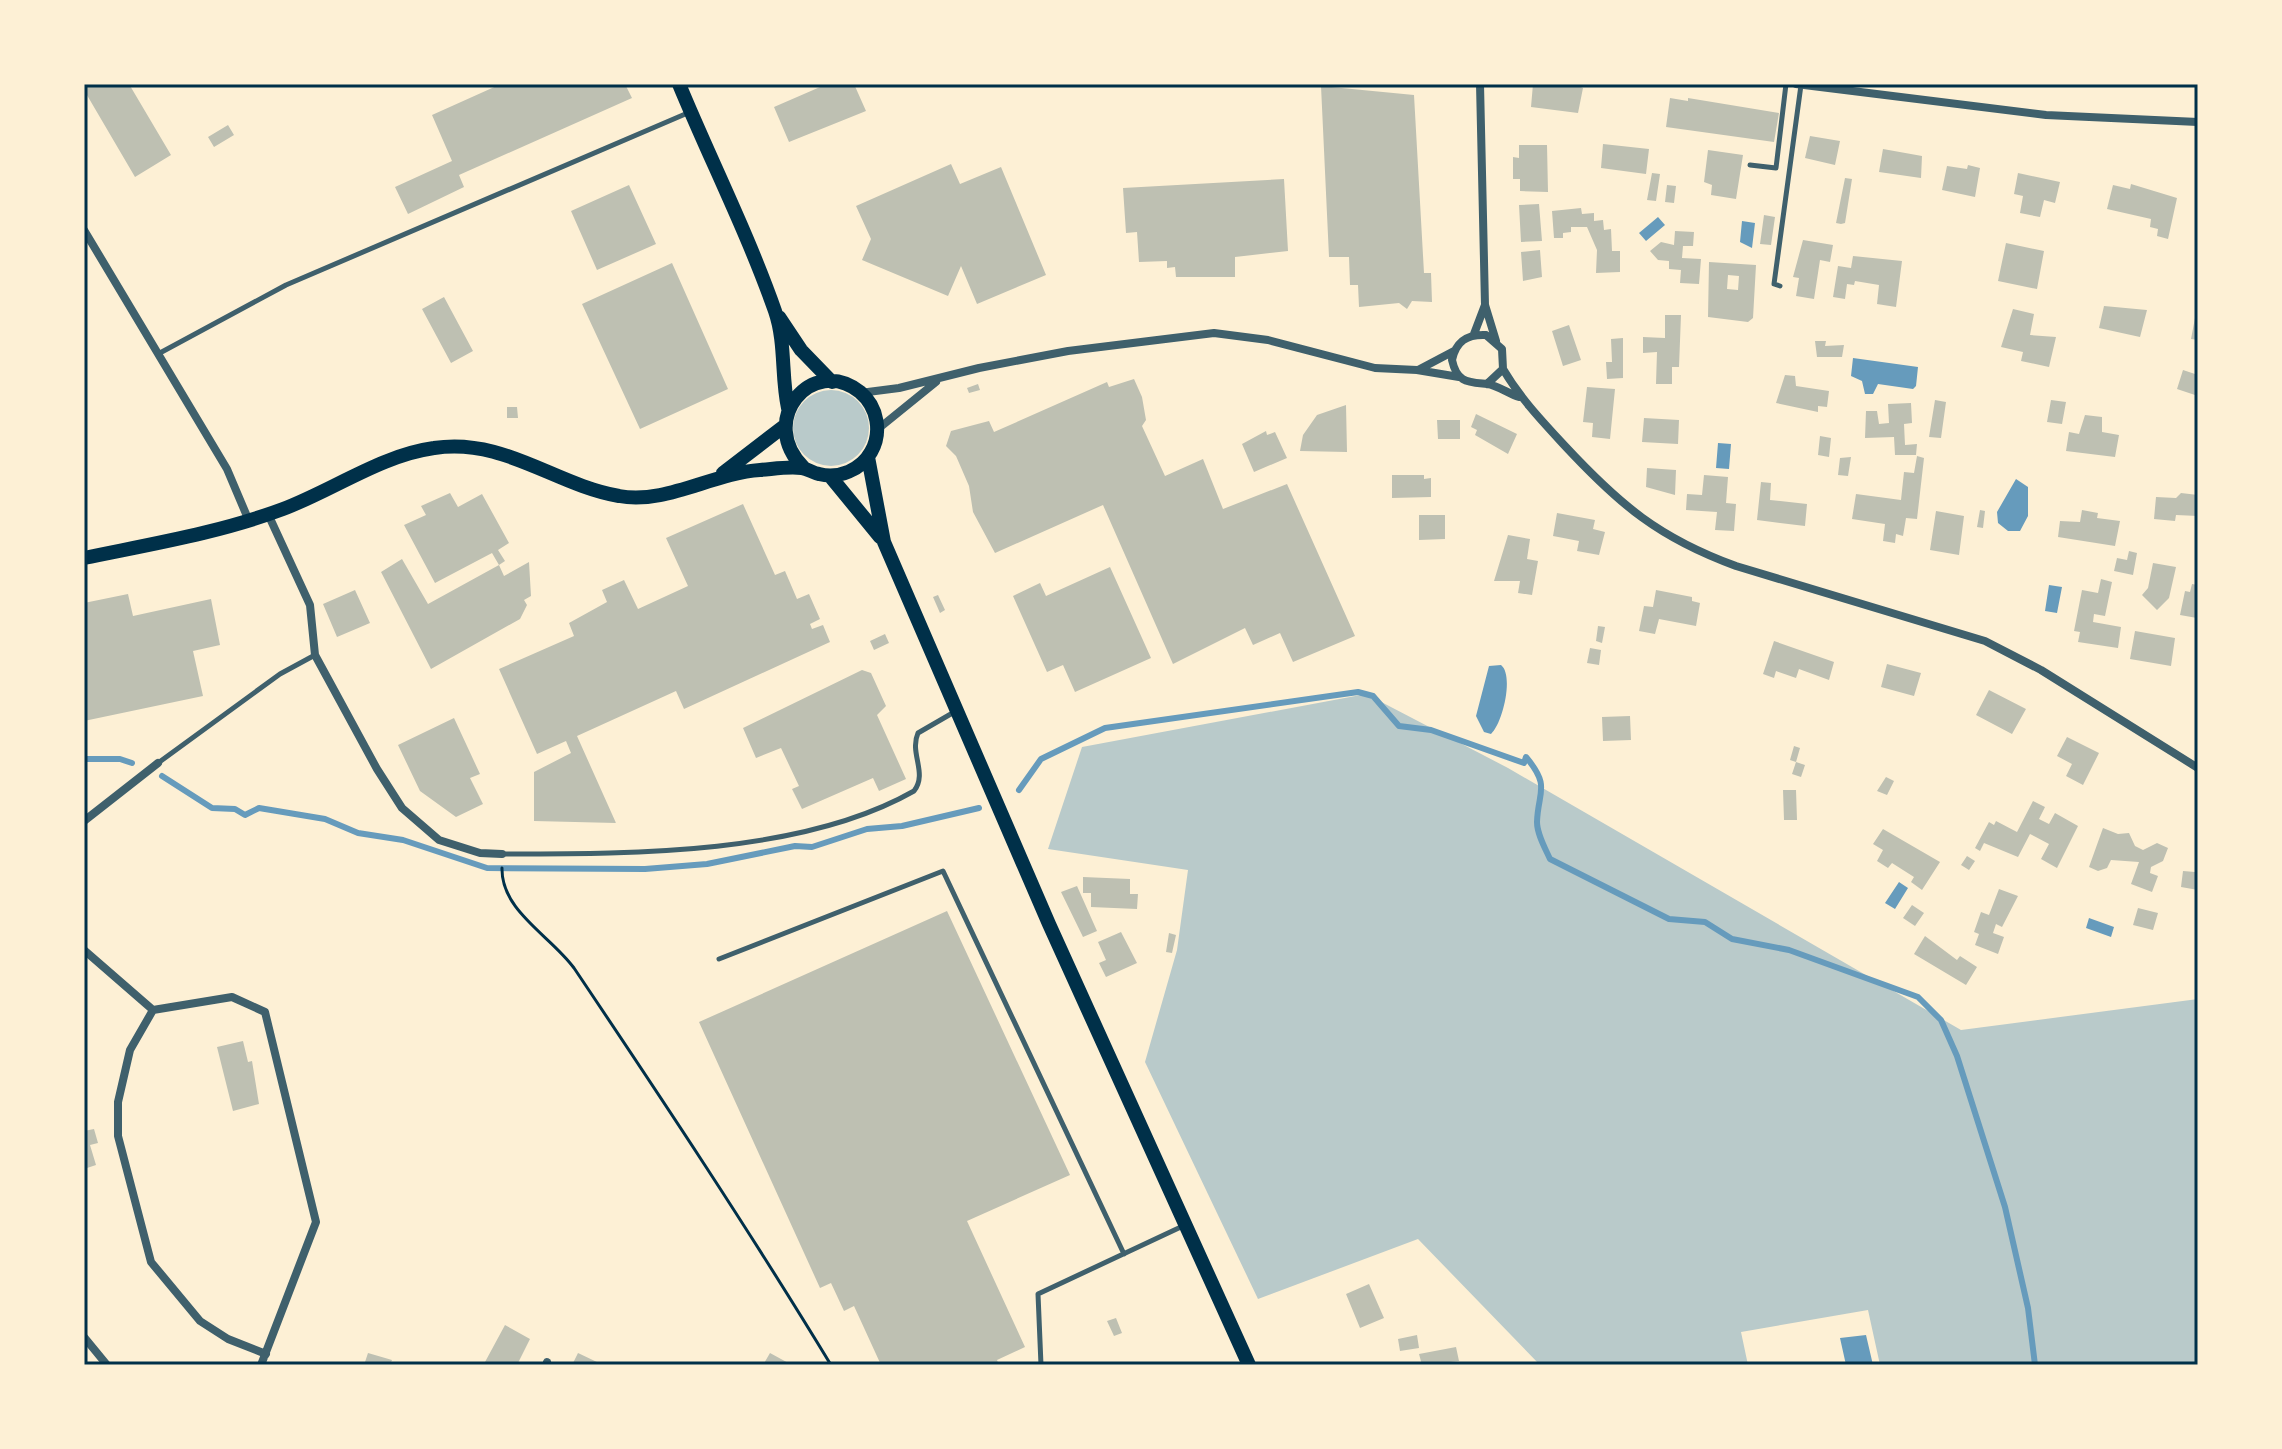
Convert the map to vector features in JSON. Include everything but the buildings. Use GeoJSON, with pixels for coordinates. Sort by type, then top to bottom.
{"type":"FeatureCollection","features":[{"type":"Feature","properties":{"kind":"main road"},"geometry":{"type":"LineString","coordinates":[[679,84],[775,312],[785,355],[784,389],[788,408],[783,427],[793,457],[804,468]]}},
{"type":"Feature","properties":{"kind":"main road"},"geometry":{"type":"LineString","coordinates":[[775,312],[801,350],[832,382],[860,393],[876,416],[878,429],[868,457],[858,467],[830,476]]}},
{"type":"Feature","properties":{"kind":"main road"},"geometry":{"type":"LineString","coordinates":[[788,408],[806,388],[832,382]]}},
{"type":"Feature","properties":{"kind":"main road"},"geometry":{"type":"LineString","coordinates":[[719,476],[783,427]]}},
{"type":"Feature","properties":{"kind":"main road"},"geometry":{"type":"LineString","coordinates":[[84,558],[249,521],[407,455],[450,446],[491,449],[589,491],[624,497],[661,494],[719,476],[804,468],[830,476],[884,542]]}},
{"type":"Feature","properties":{"kind":"main road"},"geometry":{"type":"LineString","coordinates":[[868,457],[884,542],[1049,924],[1249,1365]]}},
{"type":"Feature","properties":{"kind":"street"},"geometry":{"type":"LineString","coordinates":[[1480,84],[1485,305],[1496,341],[1502,349],[1503,369],[1520,398],[1607,491],[1647,523],[1709,556],[1803,588],[1985,641],[2041,670],[2198,768]]}},
{"type":"Feature","properties":{"kind":"street"},"geometry":{"type":"LineString","coordinates":[[1799,84],[2046,115],[2198,122]]}},
{"type":"Feature","properties":{"kind":"street"},"geometry":{"type":"LineString","coordinates":[[84,230],[227,469],[249,521]]}},
{"type":"Feature","properties":{"kind":"street"},"geometry":{"type":"LineString","coordinates":[[1459,377],[1454,370],[1454,351],[1458,343],[1474,334],[1485,305]]}},
{"type":"Feature","properties":{"kind":"street"},"geometry":{"type":"LineString","coordinates":[[860,393],[938,380],[979,368],[1068,351],[1214,333],[1268,340],[1375,368],[1417,370],[1459,377],[1477,386],[1487,384],[1503,369]]}},
{"type":"Feature","properties":{"kind":"street"},"geometry":{"type":"LineString","coordinates":[[1474,334],[1496,341]]}},
{"type":"Feature","properties":{"kind":"street"},"geometry":{"type":"LineString","coordinates":[[1417,370],[1454,351]]}},
{"type":"Feature","properties":{"kind":"street"},"geometry":{"type":"LineString","coordinates":[[878,429],[938,380]]}},
{"type":"Feature","properties":{"kind":"street"},"geometry":{"type":"LineString","coordinates":[[1487,384],[1520,398]]}},
{"type":"Feature","properties":{"kind":"street"},"geometry":{"type":"LineString","coordinates":[[268,514],[307,596],[314,624],[315,655],[377,769],[402,808],[418,824],[448,844],[502,858]]}},
{"type":"Feature","properties":{"kind":"street"},"geometry":{"type":"LineString","coordinates":[[84,821],[158,763]]}},
{"type":"Feature","properties":{"kind":"street"},"geometry":{"type":"LineString","coordinates":[[84,950],[153,1010]]}},
{"type":"Feature","properties":{"kind":"street"},"geometry":{"type":"LineString","coordinates":[[153,1010],[232,997],[265,1012],[316,1222],[261,1365]]}},
{"type":"Feature","properties":{"kind":"street"},"geometry":{"type":"LineString","coordinates":[[153,1010],[130,1050],[118,1102],[118,1136],[151,1262],[200,1321],[228,1339],[266,1354]]}},
{"type":"Feature","properties":{"kind":"street"},"geometry":{"type":"LineString","coordinates":[[84,1337],[107,1365]]}},
{"type":"Feature","properties":{"kind":"lane"},"geometry":{"type":"LineString","coordinates":[[1750,165],[1776,168],[1786,84]]}},
{"type":"Feature","properties":{"kind":"lane"},"geometry":{"type":"LineString","coordinates":[[1780,286],[1774,284],[1799,84]]}},
{"type":"Feature","properties":{"kind":"lane"},"geometry":{"type":"LineString","coordinates":[[158,354],[286,285],[690,111]]}},
{"type":"Feature","properties":{"kind":"lane"},"geometry":{"type":"LineString","coordinates":[[158,763],[280,674],[315,655]]}},
{"type":"Feature","properties":{"kind":"lane"},"geometry":{"type":"LineString","coordinates":[[502,858],[708,846],[810,831],[855,817],[914,791],[920,779],[915,747],[918,733],[957,711]]}},
{"type":"Feature","properties":{"kind":"lane"},"geometry":{"type":"LineString","coordinates":[[719,959],[943,871],[1124,1254]]}},
{"type":"Feature","properties":{"kind":"lane"},"geometry":{"type":"LineString","coordinates":[[1041,1365],[1038,1294],[1186,1224]]}},
{"type":"Feature","properties":{"kind":"path"},"geometry":{"type":"LineString","coordinates":[[502,858],[501,882],[506,896],[567,959],[760,1248],[831,1365]]}},
{"type":"Feature","properties":{"kind":"shaded area"},"geometry":{"type":"Polygon","coordinates":[[[831,390],[846,393],[858,401],[866,413],[869,428],[866,443],[858,455],[846,463],[831,466],[816,463],[804,455],[796,443],[793,428],[796,413],[804,401],[816,393],[831,390]]]}},
{"type":"Feature","properties":{"kind":"shaded area"},"geometry":{"type":"Polygon","coordinates":[[[1366,694],[1508,768],[1961,1030],[2198,999],[2198,1365],[1880,1365],[1868,1310],[1741,1332],[1748,1365],[1540,1365],[1418,1239],[1258,1299],[1145,1062],[1177,950],[1188,870],[1048,849],[1082,747],[1366,694]]]}},
{"type":"Feature","properties":{"kind":"water"},"geometry":{"type":"Polygon","coordinates":[[[1658,217],[1665,225],[1646,241],[1639,233],[1658,217]]]}},
{"type":"Feature","properties":{"kind":"water"},"geometry":{"type":"Polygon","coordinates":[[[1742,221],[1755,223],[1752,248],[1740,242],[1742,221]]]}},
{"type":"Feature","properties":{"kind":"water"},"geometry":{"type":"Polygon","coordinates":[[[1853,358],[1918,367],[1916,386],[1913,389],[1878,384],[1873,394],[1865,394],[1862,381],[1851,376],[1853,358]]]}},
{"type":"Feature","properties":{"kind":"water"},"geometry":{"type":"Polygon","coordinates":[[[1718,443],[1731,444],[1729,469],[1716,468],[1718,443]]]}},
{"type":"Feature","properties":{"kind":"water"},"geometry":{"type":"Polygon","coordinates":[[[2016,479],[2028,487],[2028,516],[2020,531],[2008,531],[1998,523],[1997,512],[2016,479]]]}},
{"type":"Feature","properties":{"kind":"water"},"geometry":{"type":"Polygon","coordinates":[[[2049,585],[2062,587],[2057,613],[2045,611],[2049,585]]]}},
{"type":"Feature","properties":{"kind":"water"},"geometry":{"type":"Polygon","coordinates":[[[1501,665],[1505,670],[1507,688],[1499,720],[1491,734],[1484,732],[1476,716],[1489,666],[1501,665]]]}},
{"type":"Feature","properties":{"kind":"water"},"geometry":{"type":"Polygon","coordinates":[[[1899,882],[1908,888],[1895,909],[1885,903],[1899,882]]]}},
{"type":"Feature","properties":{"kind":"water"},"geometry":{"type":"Polygon","coordinates":[[[2089,918],[2114,927],[2111,937],[2086,928],[2089,918]]]}},
{"type":"Feature","properties":{"kind":"water"},"geometry":{"type":"Polygon","coordinates":[[[1866,1335],[1873,1365],[1846,1365],[1840,1338],[1866,1335]]]}},
{"type":"Feature","properties":{"kind":"waterway"},"geometry":{"type":"LineString","coordinates":[[1019,790],[1041,759],[1105,728],[1358,692],[1373,696],[1399,726],[1431,730],[1524,763],[1526,757],[1541,783],[1537,827],[1550,859],[1669,919],[1705,922],[1732,939],[1789,950],[1918,997],[1941,1020],[1957,1056],[2005,1207],[2028,1308],[2035,1365]]}},
{"type":"Feature","properties":{"kind":"waterway"},"geometry":{"type":"LineString","coordinates":[[84,759],[120,759],[132,763]]}},
{"type":"Feature","properties":{"kind":"waterway"},"geometry":{"type":"LineString","coordinates":[[162,776],[212,808],[235,809],[245,815],[259,808],[325,819],[358,833],[403,840],[487,868],[645,869],[707,864],[795,846],[812,847],[867,829],[902,826],[979,808]]}}]}
